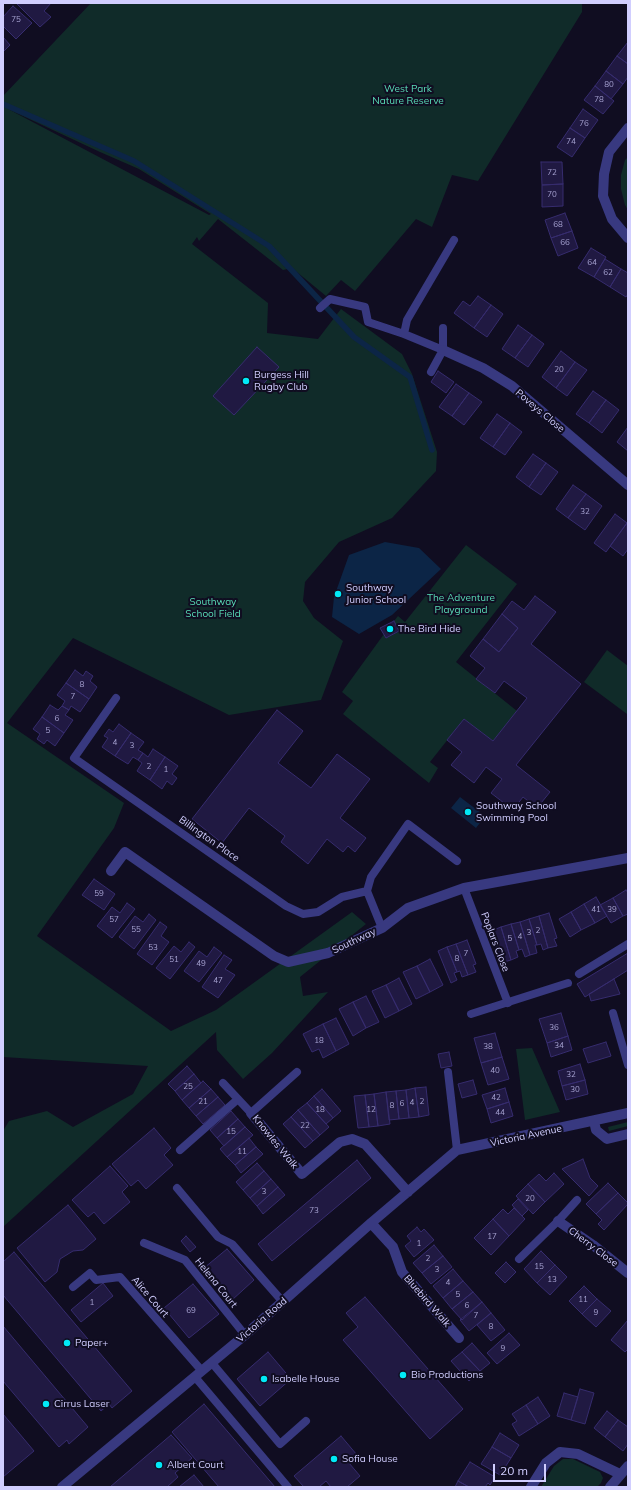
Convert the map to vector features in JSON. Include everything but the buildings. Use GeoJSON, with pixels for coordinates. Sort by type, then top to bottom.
{"type":"FeatureCollection","features":[{"type":"Feature","properties":{"kind":"street"},"geometry":{"type":"LineString","coordinates":[[628,128],[609,152],[604,174],[603,196],[612,219],[628,238]]}},
{"type":"Feature","properties":{"kind":"street","name":"Poveys Close"},"geometry":{"type":"LineString","coordinates":[[443,350],[483,368],[512,386],[628,485]]}},
{"type":"Feature","properties":{"kind":"street","name":"Southway"},"geometry":{"type":"LineString","coordinates":[[111,871],[125,852],[274,956],[288,962],[328,953],[382,928],[408,908],[464,888],[628,858]]}},
{"type":"Feature","properties":{"kind":"street","name":"Knowles Walk"},"geometry":{"type":"LineString","coordinates":[[251,1112],[302,1174],[340,1142],[352,1139],[365,1144],[408,1192]]}},
{"type":"Feature","properties":{"kind":"street","name":"Victoria Avenue"},"geometry":{"type":"LineString","coordinates":[[458,1150],[628,1113]]}},
{"type":"Feature","properties":{"kind":"street"},"geometry":{"type":"LineString","coordinates":[[594,1121],[596,1130],[607,1139],[628,1134]]}},
{"type":"Feature","properties":{"kind":"street","name":"Victoria Road"},"geometry":{"type":"LineString","coordinates":[[62,1487],[245,1335],[458,1150]]}},
{"type":"Feature","properties":{"kind":"street","name":"Cherry Close"},"geometry":{"type":"LineString","coordinates":[[558,1221],[593,1245],[628,1274]]}},
{"type":"Feature","properties":{"kind":"street","name":"Bluebird Walk"},"geometry":{"type":"LineString","coordinates":[[371,1224],[393,1247],[402,1272],[459,1338]]}},
{"type":"Feature","properties":{"kind":"street"},"geometry":{"type":"LineString","coordinates":[[531,1487],[546,1463],[560,1452],[578,1454],[620,1474]]}},
{"type":"Feature","properties":{"kind":"street"},"geometry":{"type":"LineString","coordinates":[[610,1487],[628,1466]]}},
{"type":"Feature","properties":{"kind":"lane"},"geometry":{"type":"LineString","coordinates":[[404,334],[407,320],[454,240]]}},
{"type":"Feature","properties":{"kind":"lane"},"geometry":{"type":"LineString","coordinates":[[320,308],[330,299],[365,307],[368,322],[404,334],[443,350]]}},
{"type":"Feature","properties":{"kind":"lane"},"geometry":{"type":"LineString","coordinates":[[431,372],[443,350],[443,328]]}},
{"type":"Feature","properties":{"kind":"lane","name":"Billington Place"},"geometry":{"type":"LineString","coordinates":[[116,698],[74,758],[286,906],[303,914],[318,912],[342,898],[367,892]]}},
{"type":"Feature","properties":{"kind":"lane"},"geometry":{"type":"LineString","coordinates":[[382,928],[367,892],[371,877],[408,824],[457,861]]}},
{"type":"Feature","properties":{"kind":"lane","name":"Poplars Close"},"geometry":{"type":"LineString","coordinates":[[464,888],[508,1003]]}},
{"type":"Feature","properties":{"kind":"lane"},"geometry":{"type":"LineString","coordinates":[[579,974],[628,944]]}},
{"type":"Feature","properties":{"kind":"lane"},"geometry":{"type":"LineString","coordinates":[[471,1014],[568,983]]}},
{"type":"Feature","properties":{"kind":"lane"},"geometry":{"type":"LineString","coordinates":[[613,1013],[628,1065]]}},
{"type":"Feature","properties":{"kind":"lane"},"geometry":{"type":"LineString","coordinates":[[223,1083],[251,1112],[297,1072]]}},
{"type":"Feature","properties":{"kind":"lane"},"geometry":{"type":"LineString","coordinates":[[448,1072],[458,1150]]}},
{"type":"Feature","properties":{"kind":"lane"},"geometry":{"type":"LineString","coordinates":[[180,1150],[238,1099]]}},
{"type":"Feature","properties":{"kind":"lane"},"geometry":{"type":"LineString","coordinates":[[177,1188],[218,1237],[232,1244],[283,1302]]}},
{"type":"Feature","properties":{"kind":"lane"},"geometry":{"type":"LineString","coordinates":[[519,1259],[577,1200]]}},
{"type":"Feature","properties":{"kind":"lane","name":"Helena Court"},"geometry":{"type":"LineString","coordinates":[[144,1243],[185,1260],[245,1335]]}},
{"type":"Feature","properties":{"kind":"lane","name":"Alice Court"},"geometry":{"type":"LineString","coordinates":[[73,1287],[90,1273],[96,1280],[120,1277],[198,1374]]}},
{"type":"Feature","properties":{"kind":"lane"},"geometry":{"type":"LineString","coordinates":[[212,1363],[280,1444],[306,1421]]}},
{"type":"Feature","properties":{"kind":"lane"},"geometry":{"type":"LineString","coordinates":[[198,1374],[288,1487]]}},
{"type":"Feature","properties":{"kind":"green space"},"geometry":{"type":"Polygon","coordinates":[[[91,3],[582,3],[582,12],[478,181],[452,175],[432,227],[416,219],[355,291],[341,280],[326,296],[292,268],[283,270],[218,219],[199,241],[197,237],[192,244],[268,303],[267,333],[318,339],[341,309],[402,354],[412,374],[437,452],[436,471],[392,518],[339,542],[305,582],[303,601],[314,618],[343,641],[321,700],[229,715],[73,638],[7,723],[124,803],[114,828],[37,936],[171,1031],[216,1010],[352,912],[366,924],[300,977],[303,996],[328,992],[272,1053],[243,1079],[217,1050],[216,1032],[3,1227],[3,1131],[9,1121],[47,1111],[73,1127],[133,1094],[148,1066],[3,1057],[3,96],[91,3]],[[8,109],[209,215],[211,214],[139,169],[8,109]]]}},
{"type":"Feature","properties":{"kind":"green space"},"geometry":{"type":"Polygon","coordinates":[[[628,157],[628,210],[625,205],[621,189],[621,175],[625,160],[628,157]]]}},
{"type":"Feature","properties":{"kind":"green space","name":"The Adventure Playground"},"geometry":{"type":"Polygon","coordinates":[[[466,545],[517,584],[456,662],[517,711],[493,741],[464,719],[430,762],[438,768],[429,783],[343,714],[353,701],[342,692],[384,634],[386,638],[399,631],[394,621],[398,616],[405,622],[466,545]]]}},
{"type":"Feature","properties":{"kind":"green space"},"geometry":{"type":"Polygon","coordinates":[[[607,650],[628,666],[627,714],[584,682],[607,650]]]}},
{"type":"Feature","properties":{"kind":"green space"},"geometry":{"type":"Polygon","coordinates":[[[532,1048],[560,1112],[525,1120],[516,1049],[532,1048]]]}},
{"type":"Feature","properties":{"kind":"green space"},"geometry":{"type":"Polygon","coordinates":[[[628,1122],[628,1126],[609,1131],[608,1127],[628,1122]]]}},
{"type":"Feature","properties":{"kind":"green space"},"geometry":{"type":"Polygon","coordinates":[[[563,1459],[573,1459],[600,1472],[603,1478],[601,1483],[597,1487],[541,1487],[554,1466],[563,1459]]]}},
{"type":"Feature","properties":{"kind":"water"},"geometry":{"type":"Polygon","coordinates":[[[385,542],[419,548],[441,569],[392,615],[359,634],[332,617],[334,597],[349,555],[385,542]]]}},
{"type":"Feature","properties":{"kind":"water","name":"Southway School Swimming Pool"},"geometry":{"type":"Polygon","coordinates":[[[460,797],[485,816],[476,828],[451,808],[460,797]]]}},
{"type":"Feature","properties":{"kind":"waterway"},"geometry":{"type":"LineString","coordinates":[[3,104],[134,161],[269,246],[354,337],[410,377],[432,450]]}},
{"type":"Feature","properties":{"kind":"place","name":"Burgess Hill Rugby Club"},"geometry":{"type":"Point","coordinates":[246,381]}},
{"type":"Feature","properties":{"kind":"place","name":"Southway Junior School"},"geometry":{"type":"Point","coordinates":[338,594]}},
{"type":"Feature","properties":{"kind":"place","name":"The Bird Hide"},"geometry":{"type":"Point","coordinates":[390,629]}},
{"type":"Feature","properties":{"kind":"place","name":"Southway School Swimming Pool"},"geometry":{"type":"Point","coordinates":[468,812]}},
{"type":"Feature","properties":{"kind":"place","name":"Paper+"},"geometry":{"type":"Point","coordinates":[67,1343]}},
{"type":"Feature","properties":{"kind":"place","name":"Bio Productions"},"geometry":{"type":"Point","coordinates":[403,1375]}},
{"type":"Feature","properties":{"kind":"place","name":"Isabelle House"},"geometry":{"type":"Point","coordinates":[264,1379]}},
{"type":"Feature","properties":{"kind":"place","name":"Cirrus Laser"},"geometry":{"type":"Point","coordinates":[46,1404]}},
{"type":"Feature","properties":{"kind":"place","name":"Sofia House"},"geometry":{"type":"Point","coordinates":[334,1459]}},
{"type":"Feature","properties":{"kind":"place","name":"Albert Court"},"geometry":{"type":"Point","coordinates":[159,1465]}},
{"type":"Feature","properties":{"kind":"park label","name":"West Park Nature Reserve"},"geometry":{"type":"Point","coordinates":[408,94]}},
{"type":"Feature","properties":{"kind":"park label","name":"Southway School Field"},"geometry":{"type":"Point","coordinates":[213,608]}}]}
